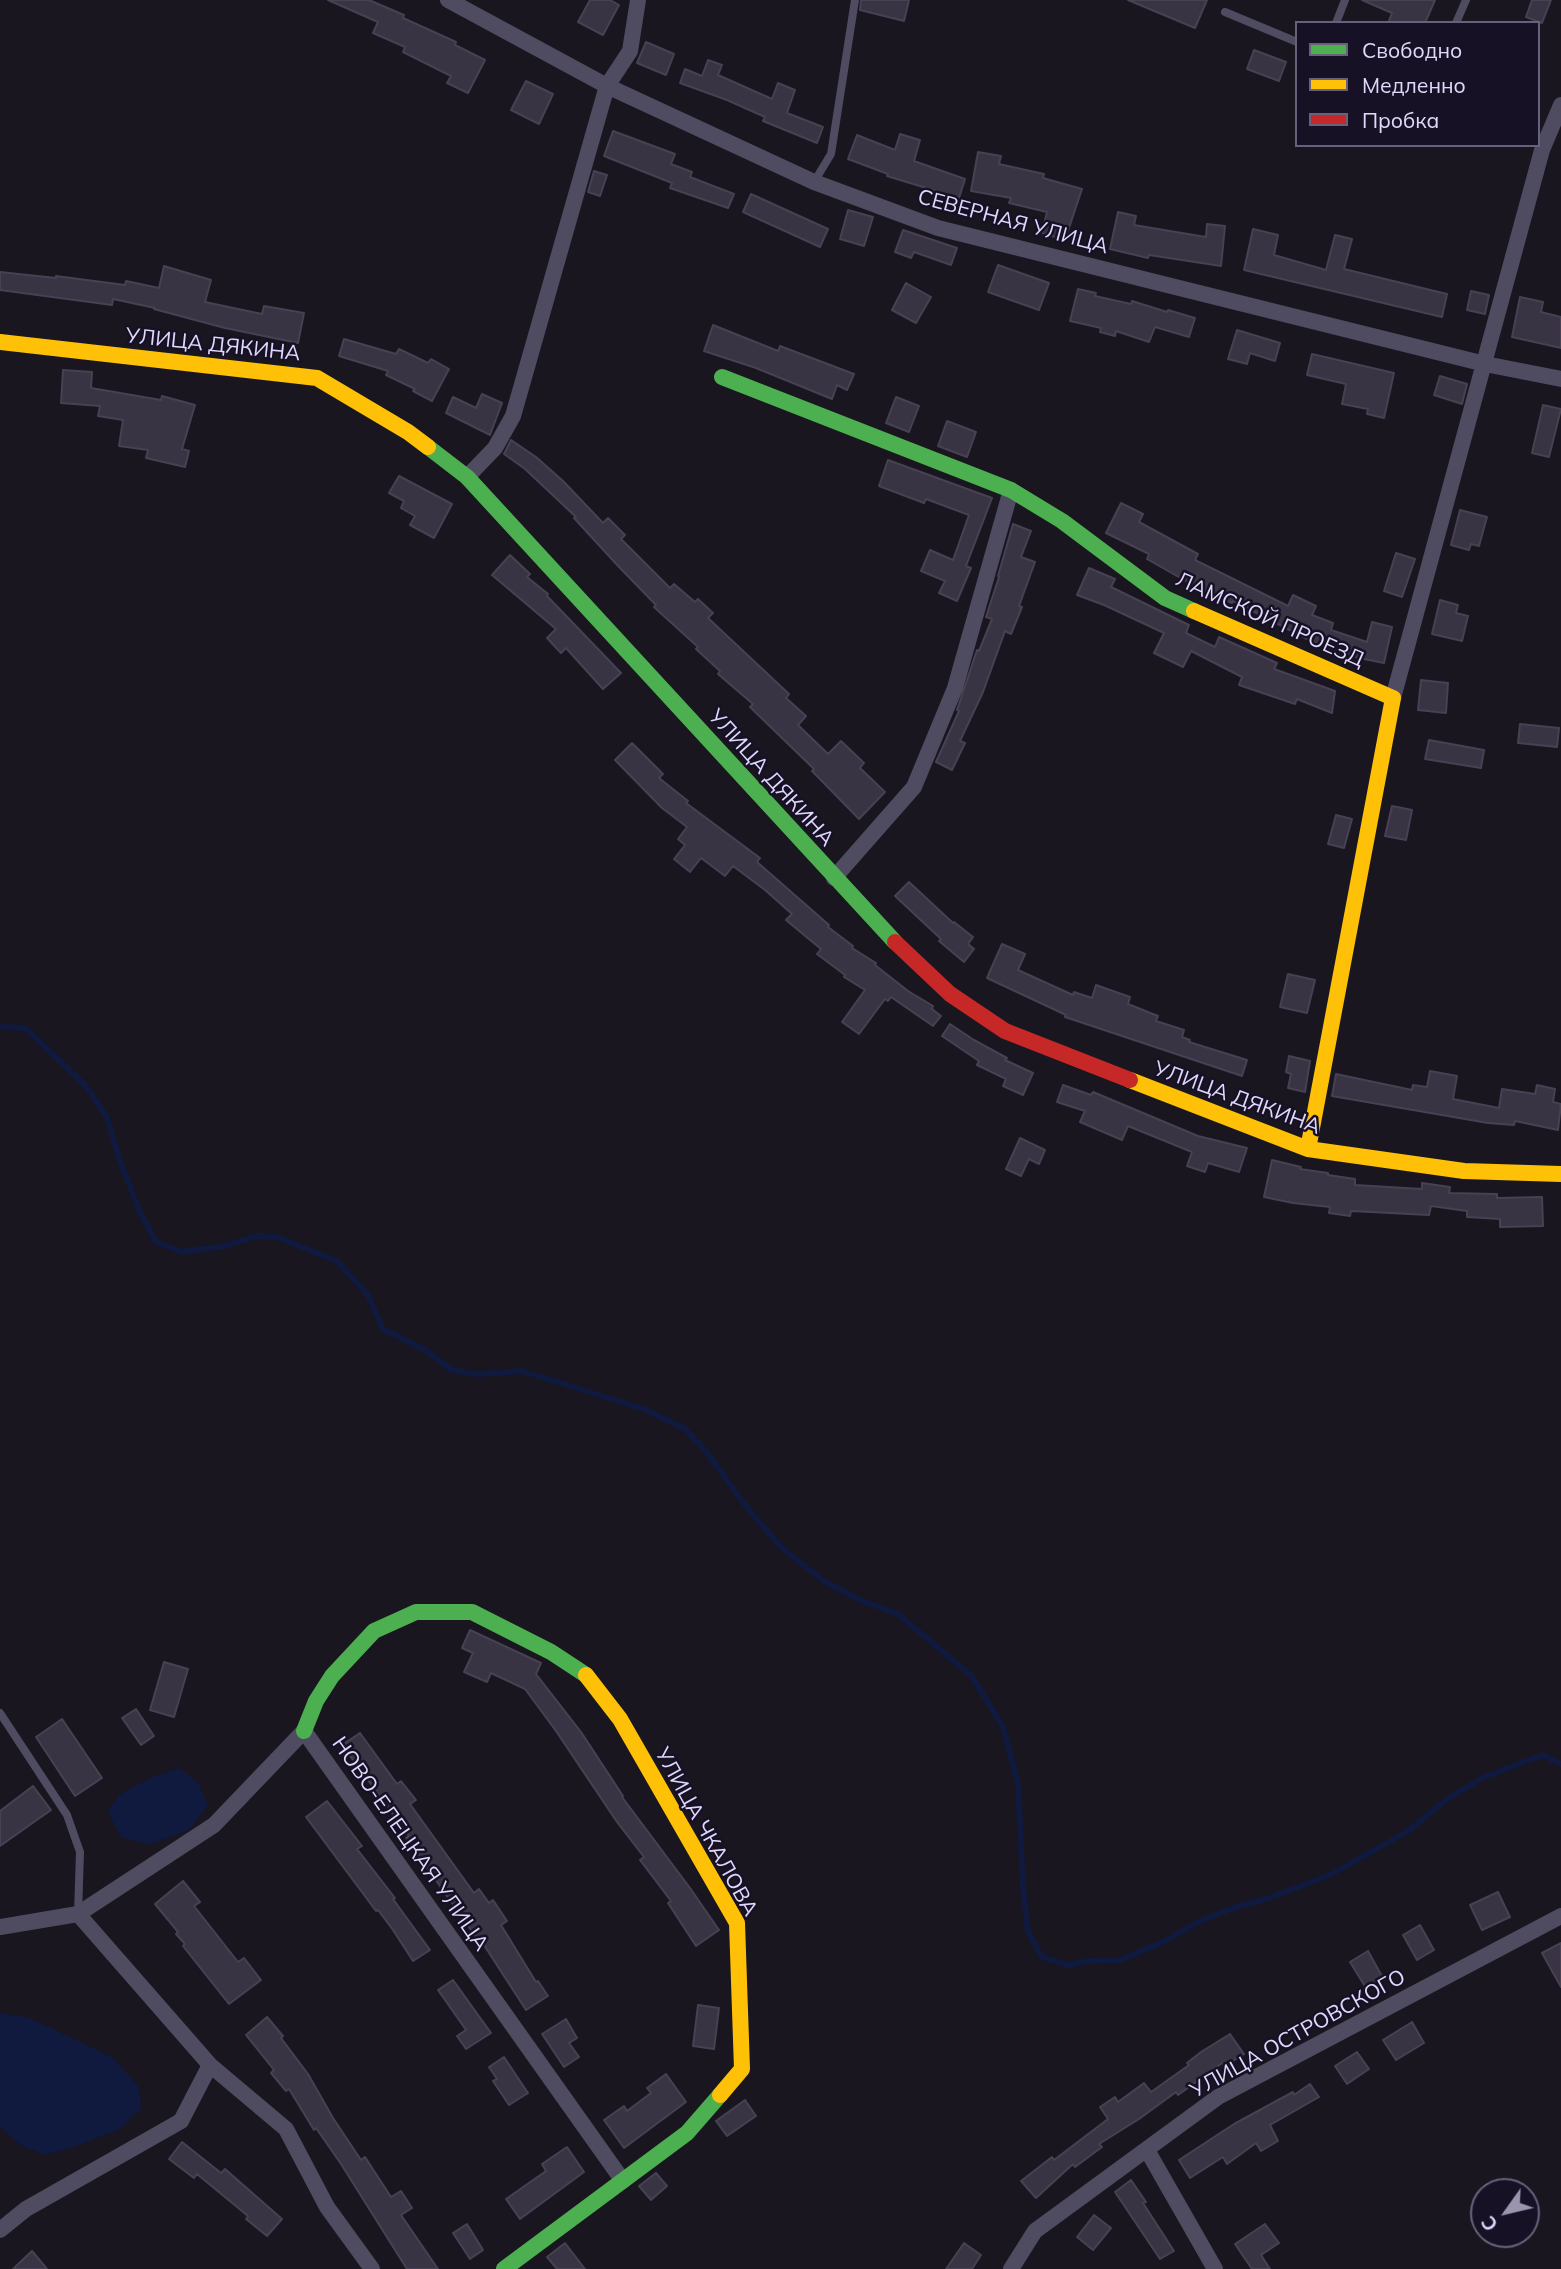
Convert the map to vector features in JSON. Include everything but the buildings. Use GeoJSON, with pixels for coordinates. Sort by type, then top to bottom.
{"type":"FeatureCollection","features":[{"type":"Feature","properties":{"kind":"street","name":"СЕВЕРНАЯ УЛИЦА"},"geometry":{"type":"LineString","coordinates":[[448,0],[607,86],[814,182],[938,228],[1485,364],[1561,379]]}},
{"type":"Feature","properties":{"kind":"street"},"geometry":{"type":"LineString","coordinates":[[467,477],[495,448],[513,416],[607,86],[629,51],[638,0]]}},
{"type":"Feature","properties":{"kind":"street"},"geometry":{"type":"LineString","coordinates":[[1540,143],[1561,106]]}},
{"type":"Feature","properties":{"kind":"street"},"geometry":{"type":"LineString","coordinates":[[1308,1150],[1393,698],[1485,364],[1537,148]]}},
{"type":"Feature","properties":{"kind":"street","name":"УЛИЦА ДЯКИНА"},"geometry":{"type":"LineString","coordinates":[[0,342],[317,378],[408,432],[467,477],[900,947],[950,994],[1005,1031],[1308,1150],[1464,1171],[1561,1174]]}},
{"type":"Feature","properties":{"kind":"street","name":"ЛАМСКОЙ ПРОЕЗД"},"geometry":{"type":"LineString","coordinates":[[722,376],[1011,490],[1062,521],[1165,598],[1393,698]]}},
{"type":"Feature","properties":{"kind":"street"},"geometry":{"type":"LineString","coordinates":[[834,878],[914,787],[955,688],[1011,490]]}},
{"type":"Feature","properties":{"kind":"street","name":"УЛИЦА ЧКАЛОВА"},"geometry":{"type":"LineString","coordinates":[[304,1731],[316,1701],[340,1667],[374,1631],[416,1612],[472,1612],[551,1652],[585,1673],[620,1719],[737,1923],[741,2069],[687,2133],[505,2269]]}},
{"type":"Feature","properties":{"kind":"street","name":"НОВО-ЕЛЕЦКАЯ УЛИЦА"},"geometry":{"type":"LineString","coordinates":[[0,1927],[78,1914],[214,1825],[304,1731],[623,2181]]}},
{"type":"Feature","properties":{"kind":"street"},"geometry":{"type":"LineString","coordinates":[[78,1914],[210,2065],[286,2129],[327,2207],[372,2269]]}},
{"type":"Feature","properties":{"kind":"street","name":"УЛИЦА ОСТРОВСКОГО"},"geometry":{"type":"LineString","coordinates":[[1011,2269],[1035,2231],[1219,2097],[1561,1916]]}},
{"type":"Feature","properties":{"kind":"street"},"geometry":{"type":"LineString","coordinates":[[0,2230],[26,2209],[181,2121],[210,2065]]}},
{"type":"Feature","properties":{"kind":"street"},"geometry":{"type":"LineString","coordinates":[[1147,2150],[1215,2269]]}},
{"type":"Feature","properties":{"kind":"lane"},"geometry":{"type":"LineString","coordinates":[[814,182],[831,155],[855,0]]}},
{"type":"Feature","properties":{"kind":"lane"},"geometry":{"type":"LineString","coordinates":[[1337,21],[1345,0]]}},
{"type":"Feature","properties":{"kind":"lane"},"geometry":{"type":"LineString","coordinates":[[1457,21],[1466,0]]}},
{"type":"Feature","properties":{"kind":"lane"},"geometry":{"type":"LineString","coordinates":[[1225,12],[1295,41]]}},
{"type":"Feature","properties":{"kind":"lane"},"geometry":{"type":"LineString","coordinates":[[0,1713],[67,1815],[80,1852],[78,1914]]}},
{"type":"Feature","properties":{"kind":"water"},"geometry":{"type":"Polygon","coordinates":[[[179,1768],[198,1782],[208,1806],[189,1830],[149,1845],[121,1837],[108,1812],[119,1795],[150,1778],[179,1768]]]}},
{"type":"Feature","properties":{"kind":"water"},"geometry":{"type":"Polygon","coordinates":[[[0,2013],[30,2018],[112,2057],[139,2087],[141,2108],[120,2129],[77,2146],[45,2155],[22,2146],[0,2127],[0,2013]]]}},
{"type":"Feature","properties":{"kind":"waterway"},"geometry":{"type":"LineString","coordinates":[[0,1027],[25,1028],[86,1086],[107,1117],[139,1210],[156,1242],[183,1252],[229,1245],[256,1236],[277,1237],[337,1261],[368,1295],[383,1329],[425,1350],[452,1370],[477,1374],[522,1371],[644,1409],[685,1429],[705,1450],[748,1509],[783,1549],[824,1581],[860,1600],[898,1614],[971,1675],[1003,1727],[1018,1783],[1028,1932],[1042,1957],[1068,1965],[1120,1960],[1163,1942],[1198,1922],[1332,1874],[1408,1831],[1446,1800],[1484,1777],[1543,1755],[1561,1764]]}},
{"type":"Feature","properties":{"kind":"traffic: fast"},"geometry":{"type":"LineString","coordinates":[[722,377],[1011,490],[1062,521],[1165,598],[1194,611]]}},
{"type":"Feature","properties":{"kind":"traffic: fast"},"geometry":{"type":"LineString","coordinates":[[428,447],[467,477],[895,942]]}},
{"type":"Feature","properties":{"kind":"traffic: fast"},"geometry":{"type":"LineString","coordinates":[[304,1731],[316,1701],[332,1676],[374,1631],[416,1612],[472,1612],[551,1652],[586,1675]]}},
{"type":"Feature","properties":{"kind":"traffic: fast"},"geometry":{"type":"LineString","coordinates":[[504,2269],[687,2133],[720,2095]]}},
{"type":"Feature","properties":{"kind":"traffic: slow"},"geometry":{"type":"LineString","coordinates":[[0,342],[317,378],[408,432],[428,447]]}},
{"type":"Feature","properties":{"kind":"traffic: slow"},"geometry":{"type":"LineString","coordinates":[[1194,611],[1393,698],[1308,1149]]}},
{"type":"Feature","properties":{"kind":"traffic: slow"},"geometry":{"type":"LineString","coordinates":[[1130,1080],[1308,1149],[1464,1171],[1561,1174]]}},
{"type":"Feature","properties":{"kind":"traffic: slow"},"geometry":{"type":"LineString","coordinates":[[586,1675],[620,1719],[737,1923],[742,2069],[720,2095]]}},
{"type":"Feature","properties":{"kind":"traffic: jam"},"geometry":{"type":"LineString","coordinates":[[895,942],[950,994],[1005,1031],[1130,1080]]}}]}
